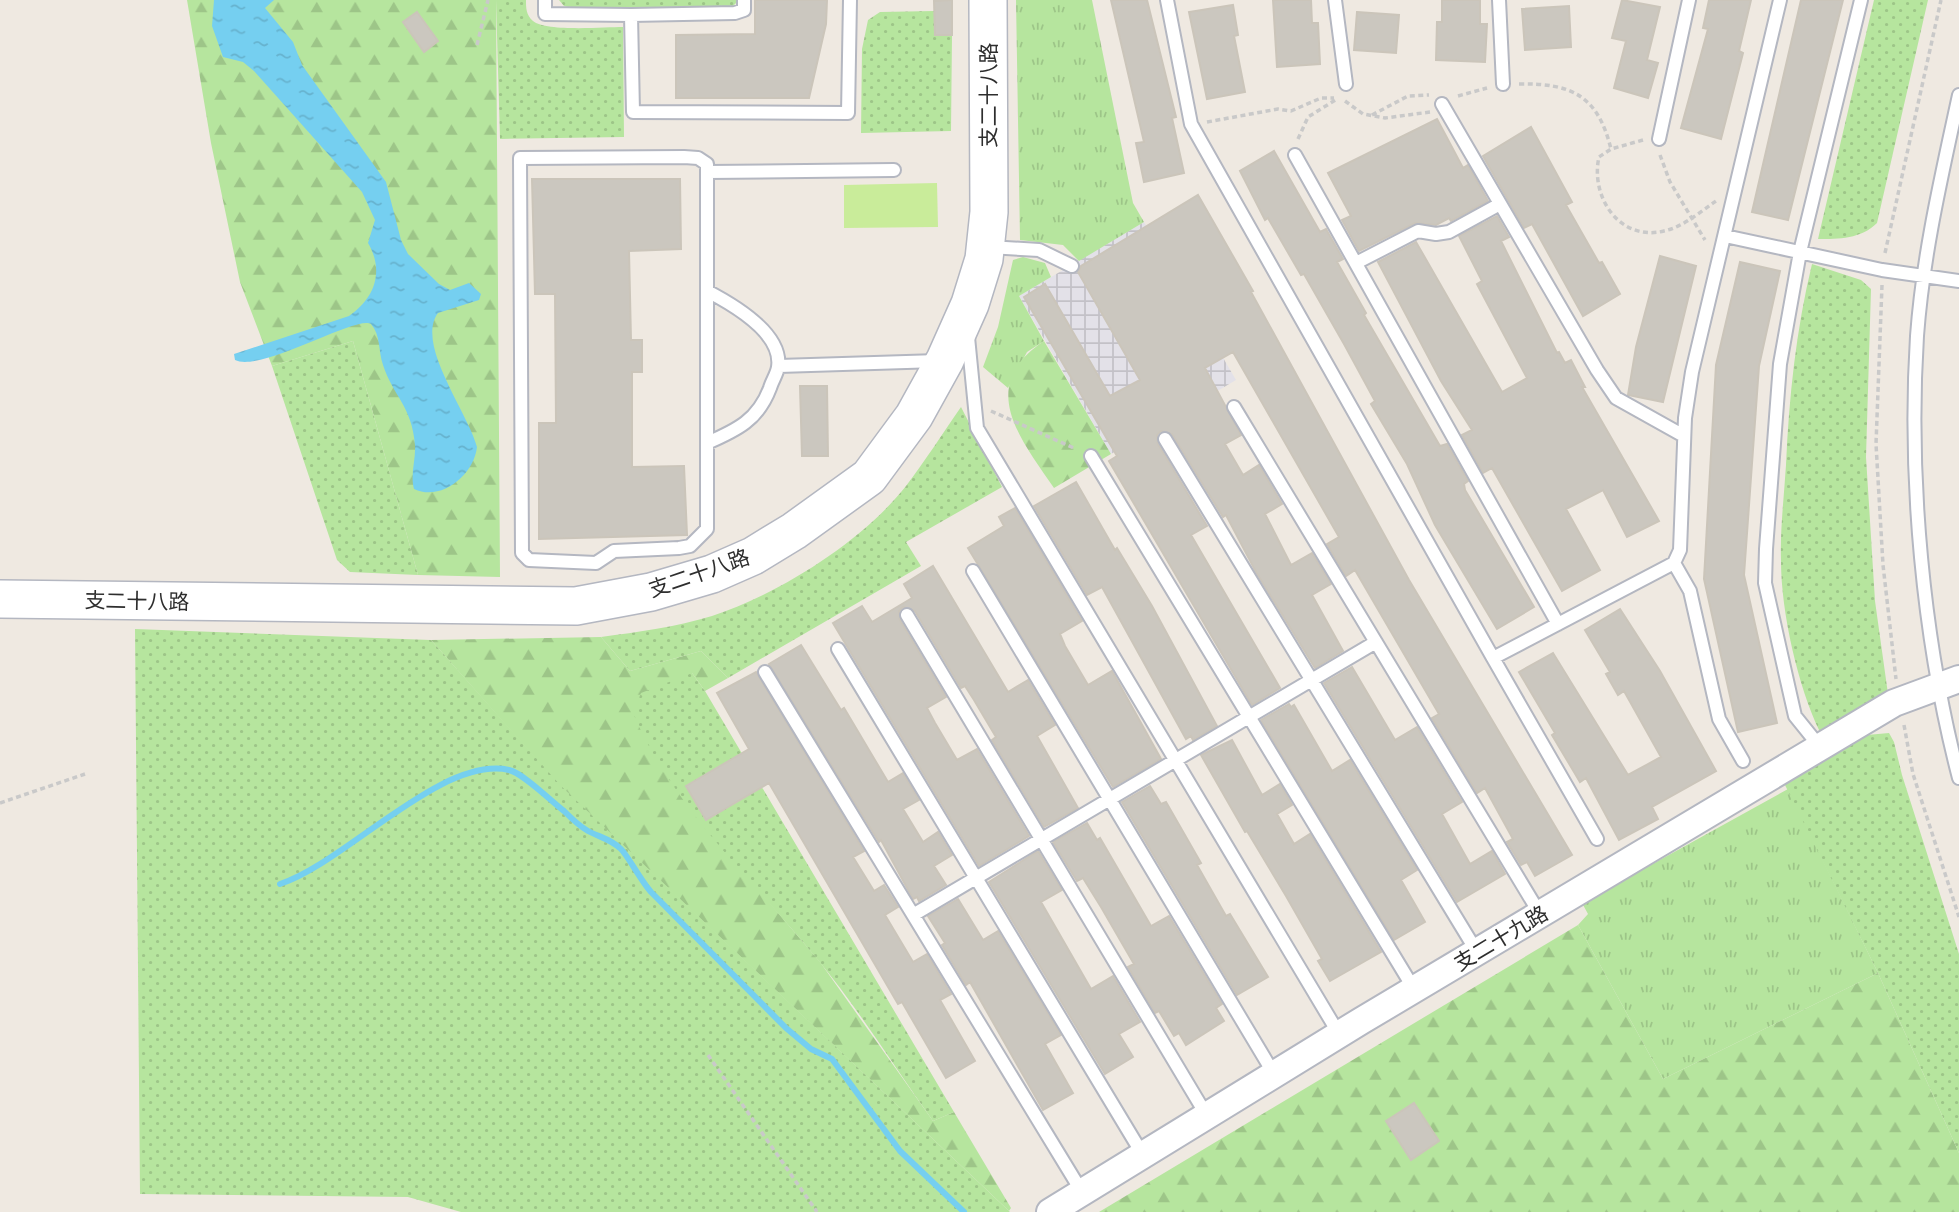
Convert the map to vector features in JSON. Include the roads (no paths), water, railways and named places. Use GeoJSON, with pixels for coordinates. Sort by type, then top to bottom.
{"type":"FeatureCollection","features":[{"type":"Feature","properties":{"kind":"street","name":"支二十八路"},"geometry":{"type":"LineString","coordinates":[[0,599],[576,606],[651,592],[712,574],[753,556],[794,531],[869,477],[914,416],[945,360],[967,310],[985,247],[989,212],[988,0]]}},
{"type":"Feature","properties":{"kind":"street","name":"支二十九路"},"geometry":{"type":"LineString","coordinates":[[1050,1212],[1339,1034],[1820,747],[1894,704],[1948,683]]}},
{"type":"Feature","properties":{"kind":"lane"},"geometry":{"type":"LineString","coordinates":[[545,0],[545,13],[631,15],[734,13],[744,10],[744,0]]}},
{"type":"Feature","properties":{"kind":"lane"},"geometry":{"type":"LineString","coordinates":[[631,15],[633,112],[848,113],[850,0]]}},
{"type":"Feature","properties":{"kind":"lane"},"geometry":{"type":"LineString","coordinates":[[1167,0],[1191,124],[1597,839]]}},
{"type":"Feature","properties":{"kind":"lane"},"geometry":{"type":"LineString","coordinates":[[1335,0],[1346,84]]}},
{"type":"Feature","properties":{"kind":"lane"},"geometry":{"type":"LineString","coordinates":[[1499,0],[1503,84]]}},
{"type":"Feature","properties":{"kind":"lane"},"geometry":{"type":"LineString","coordinates":[[1659,139],[1689,0]]}},
{"type":"Feature","properties":{"kind":"lane"},"geometry":{"type":"LineString","coordinates":[[1493,658],[1674,563],[1680,550],[1684,436],[1692,372],[1780,0]]}},
{"type":"Feature","properties":{"kind":"lane"},"geometry":{"type":"LineString","coordinates":[[1820,747],[1795,716],[1765,583],[1780,364],[1800,252],[1861,0]]}},
{"type":"Feature","properties":{"kind":"lane"},"geometry":{"type":"LineString","coordinates":[[1959,95],[1934,208],[1917,337],[1916,474],[1928,620],[1948,683],[1959,778]]}},
{"type":"Feature","properties":{"kind":"lane"},"geometry":{"type":"LineString","coordinates":[[1445,102],[1500,204],[1616,398],[1684,436]]}},
{"type":"Feature","properties":{"kind":"lane"},"geometry":{"type":"LineString","coordinates":[[1295,155],[1558,624]]}},
{"type":"Feature","properties":{"kind":"lane"},"geometry":{"type":"LineString","coordinates":[[684,157],[698,159],[707,164],[707,291],[707,529],[690,546],[614,551],[596,563],[536,563],[522,553],[520,159],[684,157]]}},
{"type":"Feature","properties":{"kind":"lane"},"geometry":{"type":"LineString","coordinates":[[707,172],[894,170]]}},
{"type":"Feature","properties":{"kind":"lane"},"geometry":{"type":"LineString","coordinates":[[1356,263],[1418,231],[1436,234],[1449,232],[1500,204]]}},
{"type":"Feature","properties":{"kind":"lane"},"geometry":{"type":"LineString","coordinates":[[1725,236],[1959,281]]}},
{"type":"Feature","properties":{"kind":"lane"},"geometry":{"type":"LineString","coordinates":[[985,247],[1039,250],[1072,266]]}},
{"type":"Feature","properties":{"kind":"lane"},"geometry":{"type":"LineString","coordinates":[[707,291],[731,303],[756,323],[772,345],[779,366],[764,404],[754,417],[738,429],[707,443]]}},
{"type":"Feature","properties":{"kind":"lane"},"geometry":{"type":"LineString","coordinates":[[967,310],[972,399],[977,428],[1339,1034]]}},
{"type":"Feature","properties":{"kind":"lane"},"geometry":{"type":"LineString","coordinates":[[779,366],[945,360]]}},
{"type":"Feature","properties":{"kind":"lane"},"geometry":{"type":"LineString","coordinates":[[1234,407],[1540,914]]}},
{"type":"Feature","properties":{"kind":"lane"},"geometry":{"type":"LineString","coordinates":[[1165,439],[1477,952]]}},
{"type":"Feature","properties":{"kind":"lane"},"geometry":{"type":"LineString","coordinates":[[1091,456],[1414,989]]}},
{"type":"Feature","properties":{"kind":"lane"},"geometry":{"type":"LineString","coordinates":[[1674,563],[1690,591],[1719,719],[1743,761]]}},
{"type":"Feature","properties":{"kind":"lane"},"geometry":{"type":"LineString","coordinates":[[974,571],[1274,1074]]}},
{"type":"Feature","properties":{"kind":"lane"},"geometry":{"type":"LineString","coordinates":[[907,615],[1207,1116]]}},
{"type":"Feature","properties":{"kind":"lane"},"geometry":{"type":"LineString","coordinates":[[913,915],[1376,642]]}},
{"type":"Feature","properties":{"kind":"lane"},"geometry":{"type":"LineString","coordinates":[[838,649],[1143,1155]]}},
{"type":"Feature","properties":{"kind":"lane"},"geometry":{"type":"LineString","coordinates":[[765,672],[1082,1192]]}},
{"type":"Feature","properties":{"kind":"water"},"geometry":{"type":"Polygon","coordinates":[[[214,0],[274,0],[265,8],[293,42],[302,65],[386,182],[401,240],[408,254],[439,284],[450,290],[469,283],[481,294],[479,300],[438,313],[433,326],[433,342],[438,360],[477,447],[470,467],[463,476],[445,489],[424,492],[414,489],[415,445],[410,420],[387,376],[376,333],[371,324],[362,323],[265,359],[248,362],[235,360],[234,354],[349,316],[365,302],[376,274],[376,264],[368,243],[375,220],[362,192],[254,71],[243,62],[223,57],[212,26],[214,0]]]}},
{"type":"Feature","properties":{"kind":"waterway"},"geometry":{"type":"LineString","coordinates":[[280,884],[306,872],[424,794],[454,779],[483,770],[515,772],[581,827],[609,840],[621,849],[651,892],[786,1028],[811,1049],[832,1059],[900,1151],[964,1212]]}}]}
